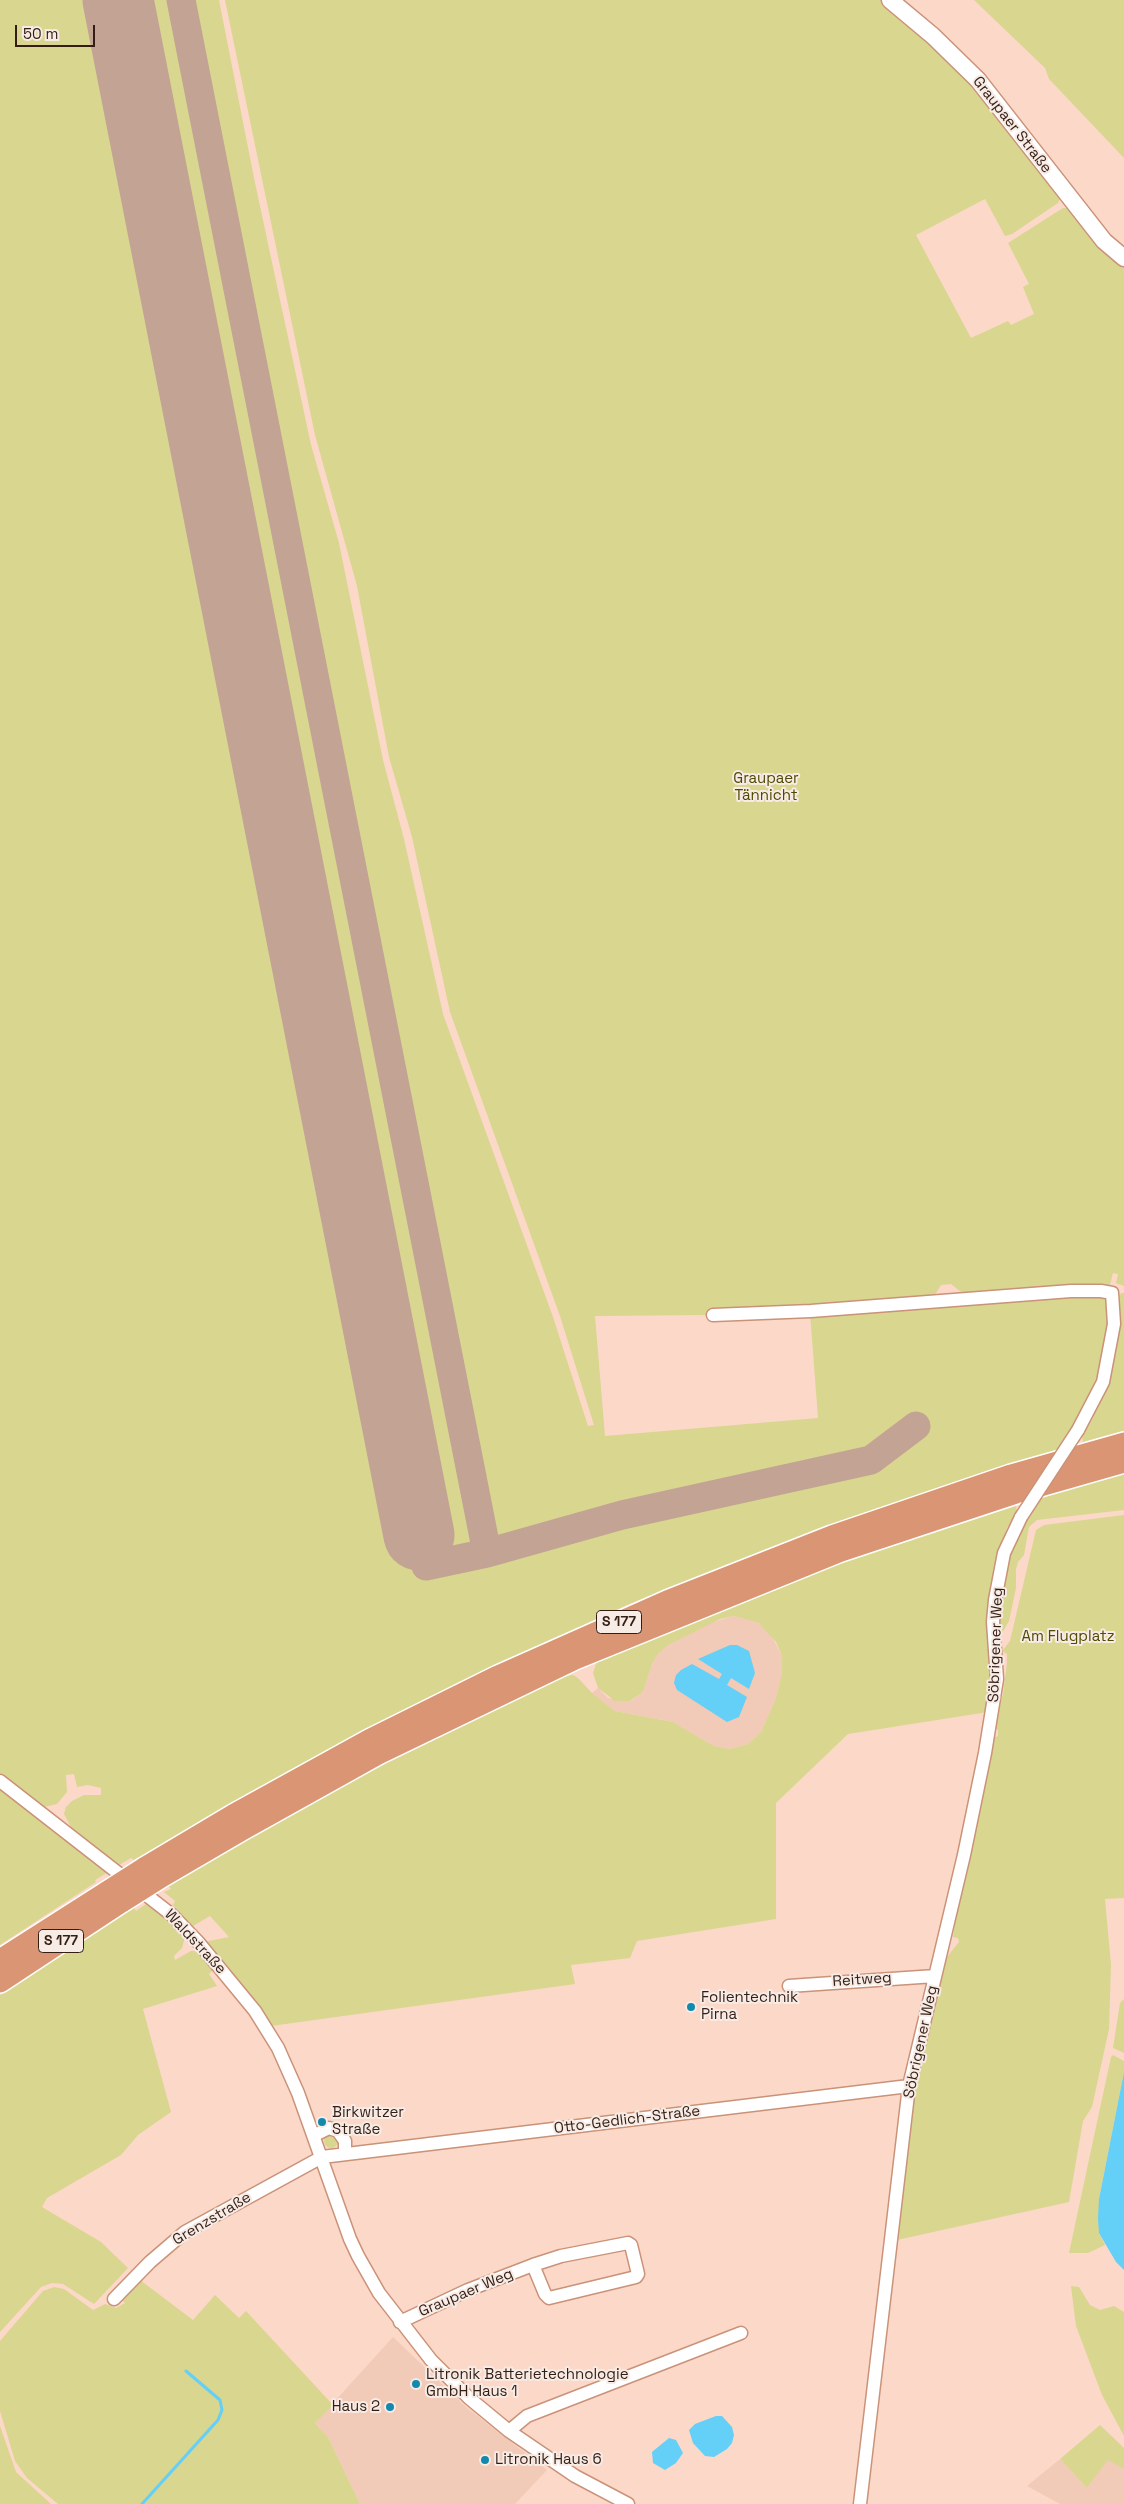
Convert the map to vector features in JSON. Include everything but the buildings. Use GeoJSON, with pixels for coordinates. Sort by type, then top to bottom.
{"type":"FeatureCollection","features":[{"type":"Feature","properties":{"kind":"highway","name":"S 177"},"geometry":{"type":"LineString","coordinates":[[0,1960],[115,1896],[233,1815],[378,1736],[498,1676],[659,1604],[832,1536],[1011,1475],[1124,1444]]}},
{"type":"Feature","properties":{"kind":"highway","name":"S 177"},"geometry":{"type":"LineString","coordinates":[[151,1873],[242,1830],[378,1754],[583,1656],[841,1551],[1016,1493],[1124,1462]]}},
{"type":"Feature","properties":{"kind":"highway","name":"S 177"},"geometry":{"type":"LineString","coordinates":[[0,1982],[115,1896]]}},
{"type":"Feature","properties":{"kind":"street","name":"Graupaer Straße"},"geometry":{"type":"LineString","coordinates":[[890,0],[933,36],[978,80],[1104,241],[1124,258]]}},
{"type":"Feature","properties":{"kind":"street","name":"Söbrigener Weg"},"geometry":{"type":"LineString","coordinates":[[713,1315],[820,1310],[1071,1291],[1102,1291],[1112,1293],[1114,1324],[1103,1382],[1078,1430],[1021,1517],[1004,1553],[998,1577],[993,1622],[997,1679],[993,1711],[964,1855],[909,2086],[860,2504]]}},
{"type":"Feature","properties":{"kind":"street","name":"Waldstraße"},"geometry":{"type":"LineString","coordinates":[[0,1781],[143,1890],[172,1915],[199,1943],[267,2029],[298,2093],[322,2157]]}},
{"type":"Feature","properties":{"kind":"street","name":"Reitweg"},"geometry":{"type":"LineString","coordinates":[[789,1986],[935,1976]]}},
{"type":"Feature","properties":{"kind":"street","name":"Otto-Gedlich-Straße"},"geometry":{"type":"LineString","coordinates":[[322,2157],[909,2086]]}},
{"type":"Feature","properties":{"kind":"street"},"geometry":{"type":"LineString","coordinates":[[315,2136],[329,2128],[338,2131],[345,2141],[345,2154]]}},
{"type":"Feature","properties":{"kind":"street"},"geometry":{"type":"LineString","coordinates":[[322,2157],[350,2239],[379,2292],[400,2322],[449,2378],[510,2431],[575,2476],[628,2504]]}},
{"type":"Feature","properties":{"kind":"street","name":"Grenzstraße"},"geometry":{"type":"LineString","coordinates":[[114,2299],[150,2262],[185,2232],[322,2157]]}},
{"type":"Feature","properties":{"kind":"street","name":"Graupaer Weg"},"geometry":{"type":"LineString","coordinates":[[400,2322],[468,2290],[533,2265],[561,2256],[628,2243],[631,2245],[638,2274],[636,2277],[549,2298],[545,2294],[533,2265]]}},
{"type":"Feature","properties":{"kind":"street"},"geometry":{"type":"LineString","coordinates":[[510,2431],[527,2416],[741,2333]]}},
{"type":"Feature","properties":{"kind":"shaded area"},"geometry":{"type":"Polygon","coordinates":[[[734,1616],[759,1623],[769,1631],[782,1656],[782,1672],[776,1698],[761,1732],[748,1744],[730,1749],[714,1746],[673,1722],[615,1711],[592,1693],[598,1688],[608,1698],[631,1701],[643,1692],[652,1664],[658,1654],[668,1645],[706,1624],[734,1616]]]}},
{"type":"Feature","properties":{"kind":"shaded area"},"geometry":{"type":"Polygon","coordinates":[[[393,2337],[466,2407],[547,2470],[515,2504],[360,2504],[328,2437],[315,2423],[393,2337]]]}},
{"type":"Feature","properties":{"kind":"shaded area"},"geometry":{"type":"Polygon","coordinates":[[[1060,2459],[1087,2488],[1108,2459],[1124,2469],[1124,2504],[1060,2504],[1027,2486],[1060,2459]]]}},
{"type":"Feature","properties":{"kind":"green space","name":"Graupaer Tännicht"},"geometry":{"type":"Polygon","coordinates":[[[0,0],[219,0],[254,178],[311,445],[339,543],[383,760],[404,839],[443,1014],[553,1317],[588,1426],[594,1425],[560,1316],[450,1012],[412,837],[389,757],[357,586],[315,435],[225,0],[883,0],[975,83],[1061,196],[1058,203],[1012,234],[1005,236],[985,199],[916,235],[971,338],[1008,321],[1011,325],[1034,314],[1023,287],[1029,284],[1008,243],[1063,208],[1070,208],[1100,245],[1124,267],[1124,1286],[1116,1283],[1118,1274],[1113,1273],[1110,1285],[965,1295],[951,1284],[941,1285],[933,1298],[810,1308],[706,1312],[706,1315],[595,1316],[605,1436],[818,1418],[810,1313],[1101,1294],[1110,1307],[1100,1379],[1081,1417],[1057,1450],[835,1524],[627,1605],[497,1665],[366,1729],[229,1804],[134,1860],[131,1858],[119,1865],[72,1829],[64,1814],[66,1807],[72,1801],[84,1795],[101,1795],[101,1788],[88,1785],[77,1787],[74,1774],[66,1775],[67,1792],[57,1804],[44,1807],[0,1774],[0,0]]]}},
{"type":"Feature","properties":{"kind":"green space"},"geometry":{"type":"Polygon","coordinates":[[[974,0],[1124,0],[1124,158],[1049,79],[1045,68],[974,0]]]}},
{"type":"Feature","properties":{"kind":"green space"},"geometry":{"type":"Polygon","coordinates":[[[1121,1293],[1124,1293],[1124,1431],[1083,1442],[1082,1436],[1092,1420],[1107,1383],[1116,1353],[1119,1326],[1119,1298],[1121,1293]]]}},
{"type":"Feature","properties":{"kind":"green space"},"geometry":{"type":"Polygon","coordinates":[[[1124,1474],[1124,1510],[1037,1520],[1029,1527],[1024,1555],[1018,1562],[1016,1569],[1016,1588],[1009,1621],[1001,1635],[997,1633],[999,1600],[1008,1556],[1041,1496],[1124,1474]]]}},
{"type":"Feature","properties":{"kind":"green space"},"geometry":{"type":"Polygon","coordinates":[[[1016,1506],[1017,1511],[1006,1530],[988,1712],[848,1734],[776,1803],[776,1919],[637,1941],[630,1958],[571,1965],[575,1984],[271,2026],[204,1942],[229,1937],[210,1916],[193,1926],[173,1905],[175,1901],[164,1892],[171,1889],[169,1886],[247,1839],[377,1768],[565,1676],[573,1675],[578,1678],[592,1693],[615,1711],[673,1722],[714,1746],[730,1749],[748,1744],[761,1732],[776,1698],[782,1672],[782,1656],[776,1642],[759,1623],[734,1616],[720,1619],[668,1645],[658,1654],[652,1664],[643,1692],[630,1701],[615,1701],[598,1688],[593,1673],[596,1664],[602,1658],[643,1641],[844,1562],[1016,1506]]]}},
{"type":"Feature","properties":{"kind":"green space","name":"Am Flugplatz"},"geometry":{"type":"Polygon","coordinates":[[[1124,1515],[1124,1898],[1105,1899],[1111,1965],[1109,2029],[1092,2107],[1083,2121],[1069,2202],[897,2240],[918,2066],[943,1962],[959,1942],[958,1938],[953,1937],[955,1924],[952,1921],[964,1872],[967,1872],[993,1738],[998,1736],[998,1730],[994,1727],[997,1710],[1003,1694],[1007,1663],[1007,1654],[1002,1651],[1010,1641],[1036,1530],[1044,1525],[1124,1515]]]}},
{"type":"Feature","properties":{"kind":"green space"},"geometry":{"type":"Polygon","coordinates":[[[0,1787],[110,1871],[0,1945],[0,1787]]]}},
{"type":"Feature","properties":{"kind":"green space"},"geometry":{"type":"Polygon","coordinates":[[[149,1902],[185,1937],[182,1948],[174,1956],[175,1960],[191,1951],[198,1951],[214,1969],[209,1974],[217,1986],[143,2009],[171,2112],[138,2135],[121,2155],[47,2198],[42,2207],[101,2242],[128,2268],[94,2304],[63,2284],[52,2283],[41,2287],[0,2332],[0,1995],[134,1908],[136,1911],[149,1902]]]}},
{"type":"Feature","properties":{"kind":"green space"},"geometry":{"type":"Polygon","coordinates":[[[1124,1999],[1124,2053],[1113,2048],[1120,2003],[1124,1999]]]}},
{"type":"Feature","properties":{"kind":"green space"},"geometry":{"type":"Polygon","coordinates":[[[1113,2055],[1124,2061],[1124,2072],[1099,2199],[1099,2233],[1105,2245],[1088,2253],[1069,2253],[1111,2057],[1113,2055]]]}},
{"type":"Feature","properties":{"kind":"green space"},"geometry":{"type":"Polygon","coordinates":[[[331,2134],[336,2136],[338,2141],[336,2146],[331,2148],[326,2146],[324,2141],[326,2136],[331,2134]]]}},
{"type":"Feature","properties":{"kind":"green space"},"geometry":{"type":"Polygon","coordinates":[[[140,2280],[193,2320],[215,2295],[239,2318],[246,2311],[333,2405],[315,2423],[328,2437],[360,2504],[58,2504],[27,2478],[15,2461],[0,2411],[0,2341],[43,2291],[54,2287],[64,2289],[93,2310],[105,2304],[116,2308],[125,2303],[122,2300],[140,2280]]]}},
{"type":"Feature","properties":{"kind":"green space"},"geometry":{"type":"Polygon","coordinates":[[[1071,2286],[1079,2287],[1090,2305],[1100,2310],[1114,2306],[1124,2312],[1124,2436],[1102,2395],[1076,2326],[1071,2286]]]}},
{"type":"Feature","properties":{"kind":"green space"},"geometry":{"type":"Polygon","coordinates":[[[1100,2425],[1124,2448],[1124,2469],[1108,2460],[1087,2488],[1060,2459],[1100,2425]]]}},
{"type":"Feature","properties":{"kind":"green space"},"geometry":{"type":"Polygon","coordinates":[[[0,2426],[16,2472],[51,2504],[0,2504],[0,2426]]]}},
{"type":"Feature","properties":{"kind":"water"},"geometry":{"type":"Polygon","coordinates":[[[730,1645],[737,1645],[749,1651],[755,1673],[749,1689],[731,1678],[727,1685],[747,1697],[739,1717],[727,1722],[677,1690],[674,1683],[676,1675],[692,1664],[719,1679],[722,1674],[698,1659],[730,1645]]]}},
{"type":"Feature","properties":{"kind":"water"},"geometry":{"type":"Polygon","coordinates":[[[1124,2072],[1124,2270],[1116,2262],[1099,2233],[1098,2219],[1099,2199],[1124,2072]]]}},
{"type":"Feature","properties":{"kind":"water"},"geometry":{"type":"Polygon","coordinates":[[[716,2416],[722,2416],[732,2427],[734,2435],[732,2443],[727,2449],[714,2457],[705,2456],[693,2443],[689,2430],[695,2424],[716,2416]]]}},
{"type":"Feature","properties":{"kind":"water"},"geometry":{"type":"Polygon","coordinates":[[[669,2438],[676,2440],[683,2453],[676,2463],[665,2470],[653,2463],[652,2452],[669,2438]]]}},
{"type":"Feature","properties":{"kind":"waterway"},"geometry":{"type":"LineString","coordinates":[[142,2504],[218,2420],[222,2410],[220,2400],[186,2371]]}},
{"type":"Feature","properties":{"kind":"taxiway"},"geometry":{"type":"LineString","coordinates":[[181,0],[487,1553],[426,1566],[419,1535]]}},
{"type":"Feature","properties":{"kind":"taxiway"},"geometry":{"type":"LineString","coordinates":[[487,1553],[622,1515],[871,1460],[916,1426]]}},
{"type":"Feature","properties":{"kind":"runway"},"geometry":{"type":"LineString","coordinates":[[118,0],[419,1535]]}},
{"type":"Feature","properties":{"kind":"place","name":"Folientechnik Pirna"},"geometry":{"type":"Point","coordinates":[691,2007]}},
{"type":"Feature","properties":{"kind":"place","name":"Birkwitzer Straße"},"geometry":{"type":"Point","coordinates":[322,2122]}},
{"type":"Feature","properties":{"kind":"place","name":"Litronik Batterietechnologie GmbH Haus 1"},"geometry":{"type":"Point","coordinates":[416,2384]}},
{"type":"Feature","properties":{"kind":"place","name":"Haus 2"},"geometry":{"type":"Point","coordinates":[390,2407]}},
{"type":"Feature","properties":{"kind":"place","name":"Litronik Haus 6"},"geometry":{"type":"Point","coordinates":[485,2460]}}]}
